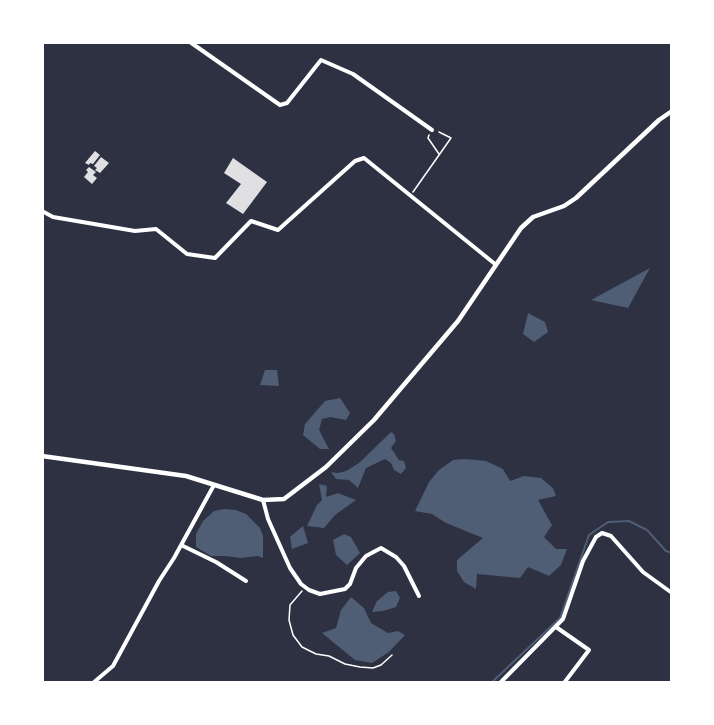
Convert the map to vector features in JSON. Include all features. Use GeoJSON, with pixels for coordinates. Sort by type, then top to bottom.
{"type":"FeatureCollection","features":[{"type":"Feature","properties":{"kind":"street"},"geometry":{"type":"LineString","coordinates":[[190,42],[280,105],[287,103],[321,60],[353,74],[432,129]]}},
{"type":"Feature","properties":{"kind":"street"},"geometry":{"type":"LineString","coordinates":[[42,456],[186,476],[263,500],[284,499],[326,467],[374,420],[458,321],[521,228],[533,217],[564,206],[576,198],[659,120],[672,111]]}},
{"type":"Feature","properties":{"kind":"street"},"geometry":{"type":"LineString","coordinates":[[42,211],[53,217],[135,231],[156,229],[187,254],[215,258],[250,221],[278,230],[360,158],[368,160],[495,264]]}},
{"type":"Feature","properties":{"kind":"street"},"geometry":{"type":"LineString","coordinates":[[93,683],[113,666],[214,484]]}},
{"type":"Feature","properties":{"kind":"street"},"geometry":{"type":"LineString","coordinates":[[263,500],[268,519],[291,568],[305,588],[320,594],[345,589],[350,584],[356,568],[366,556],[381,548],[396,557],[404,566],[419,596]]}},
{"type":"Feature","properties":{"kind":"street"},"geometry":{"type":"LineString","coordinates":[[500,683],[563,619],[584,561],[597,537],[602,533],[611,536],[643,572],[672,597]]}},
{"type":"Feature","properties":{"kind":"street"},"geometry":{"type":"LineString","coordinates":[[182,545],[216,562],[246,581]]}},
{"type":"Feature","properties":{"kind":"street"},"geometry":{"type":"LineString","coordinates":[[664,589],[672,593]]}},
{"type":"Feature","properties":{"kind":"street"},"geometry":{"type":"LineString","coordinates":[[556,627],[589,650],[564,683]]}},
{"type":"Feature","properties":{"kind":"path"},"geometry":{"type":"LineString","coordinates":[[411,195],[451,138],[432,129],[428,138],[439,154]]}},
{"type":"Feature","properties":{"kind":"path"},"geometry":{"type":"LineString","coordinates":[[305,588],[290,605],[289,620],[293,635],[302,646],[316,654],[360,667],[373,668],[381,665],[392,655]]}},
{"type":"Feature","properties":{"kind":"water"},"geometry":{"type":"Polygon","coordinates":[[[650,268],[628,308],[591,300],[650,268]]]}},
{"type":"Feature","properties":{"kind":"water"},"geometry":{"type":"Polygon","coordinates":[[[528,313],[545,322],[548,332],[534,342],[523,334],[528,313]]]}},
{"type":"Feature","properties":{"kind":"water"},"geometry":{"type":"Polygon","coordinates":[[[265,370],[277,370],[279,386],[260,385],[265,370]]]}},
{"type":"Feature","properties":{"kind":"water"},"geometry":{"type":"Polygon","coordinates":[[[340,398],[350,413],[346,420],[330,417],[322,419],[319,430],[329,449],[320,449],[303,435],[305,424],[325,401],[340,398]]]}},
{"type":"Feature","properties":{"kind":"water"},"geometry":{"type":"Polygon","coordinates":[[[391,432],[396,441],[391,448],[399,460],[404,461],[406,468],[401,474],[394,470],[391,463],[385,459],[366,468],[358,488],[349,480],[336,479],[331,472],[346,471],[359,463],[391,432]]]}},
{"type":"Feature","properties":{"kind":"water"},"geometry":{"type":"Polygon","coordinates":[[[453,460],[486,461],[503,469],[510,481],[524,476],[541,478],[553,488],[556,496],[538,500],[552,525],[544,537],[556,549],[567,549],[561,565],[549,576],[528,567],[520,578],[477,574],[476,589],[464,582],[457,571],[457,560],[483,538],[446,523],[432,514],[415,511],[429,482],[439,470],[453,460]]]}},
{"type":"Feature","properties":{"kind":"water"},"geometry":{"type":"Polygon","coordinates":[[[319,484],[327,486],[326,497],[338,493],[356,500],[335,515],[324,528],[307,526],[317,505],[322,500],[319,484]]]}},
{"type":"Feature","properties":{"kind":"water"},"geometry":{"type":"Polygon","coordinates":[[[224,509],[246,514],[260,528],[263,536],[263,558],[258,556],[240,558],[211,556],[196,547],[196,534],[203,521],[214,511],[224,509]]]}},
{"type":"Feature","properties":{"kind":"water"},"geometry":{"type":"Polygon","coordinates":[[[303,526],[308,543],[292,549],[290,537],[303,526]]]}},
{"type":"Feature","properties":{"kind":"water"},"geometry":{"type":"Polygon","coordinates":[[[344,534],[351,537],[360,553],[347,565],[336,555],[333,540],[344,534]]]}},
{"type":"Feature","properties":{"kind":"water"},"geometry":{"type":"Polygon","coordinates":[[[396,591],[400,598],[396,607],[372,612],[377,601],[388,592],[396,591]]]}},
{"type":"Feature","properties":{"kind":"water"},"geometry":{"type":"Polygon","coordinates":[[[351,597],[364,608],[371,623],[388,633],[398,631],[405,635],[389,652],[372,663],[355,660],[322,633],[336,628],[341,610],[351,597]]]}},
{"type":"Feature","properties":{"kind":"building"},"geometry":{"type":"Polygon","coordinates":[[[95,151],[100,155],[93,164],[85,163],[95,151]]]}},
{"type":"Feature","properties":{"kind":"building"},"geometry":{"type":"Polygon","coordinates":[[[101,157],[109,163],[100,173],[95,170],[97,168],[94,166],[101,157]]]}},
{"type":"Feature","properties":{"kind":"building"},"geometry":{"type":"Polygon","coordinates":[[[233,158],[267,182],[243,214],[226,203],[241,184],[224,173],[233,158]]]}},
{"type":"Feature","properties":{"kind":"building"},"geometry":{"type":"Polygon","coordinates":[[[89,167],[96,172],[93,175],[97,178],[92,184],[84,177],[89,167]]]}},
{"type":"Feature","properties":{"kind":"waterway"},"geometry":{"type":"LineString","coordinates":[[491,683],[560,618],[589,535],[608,522],[629,521],[647,530],[666,551],[672,553]]}}]}
